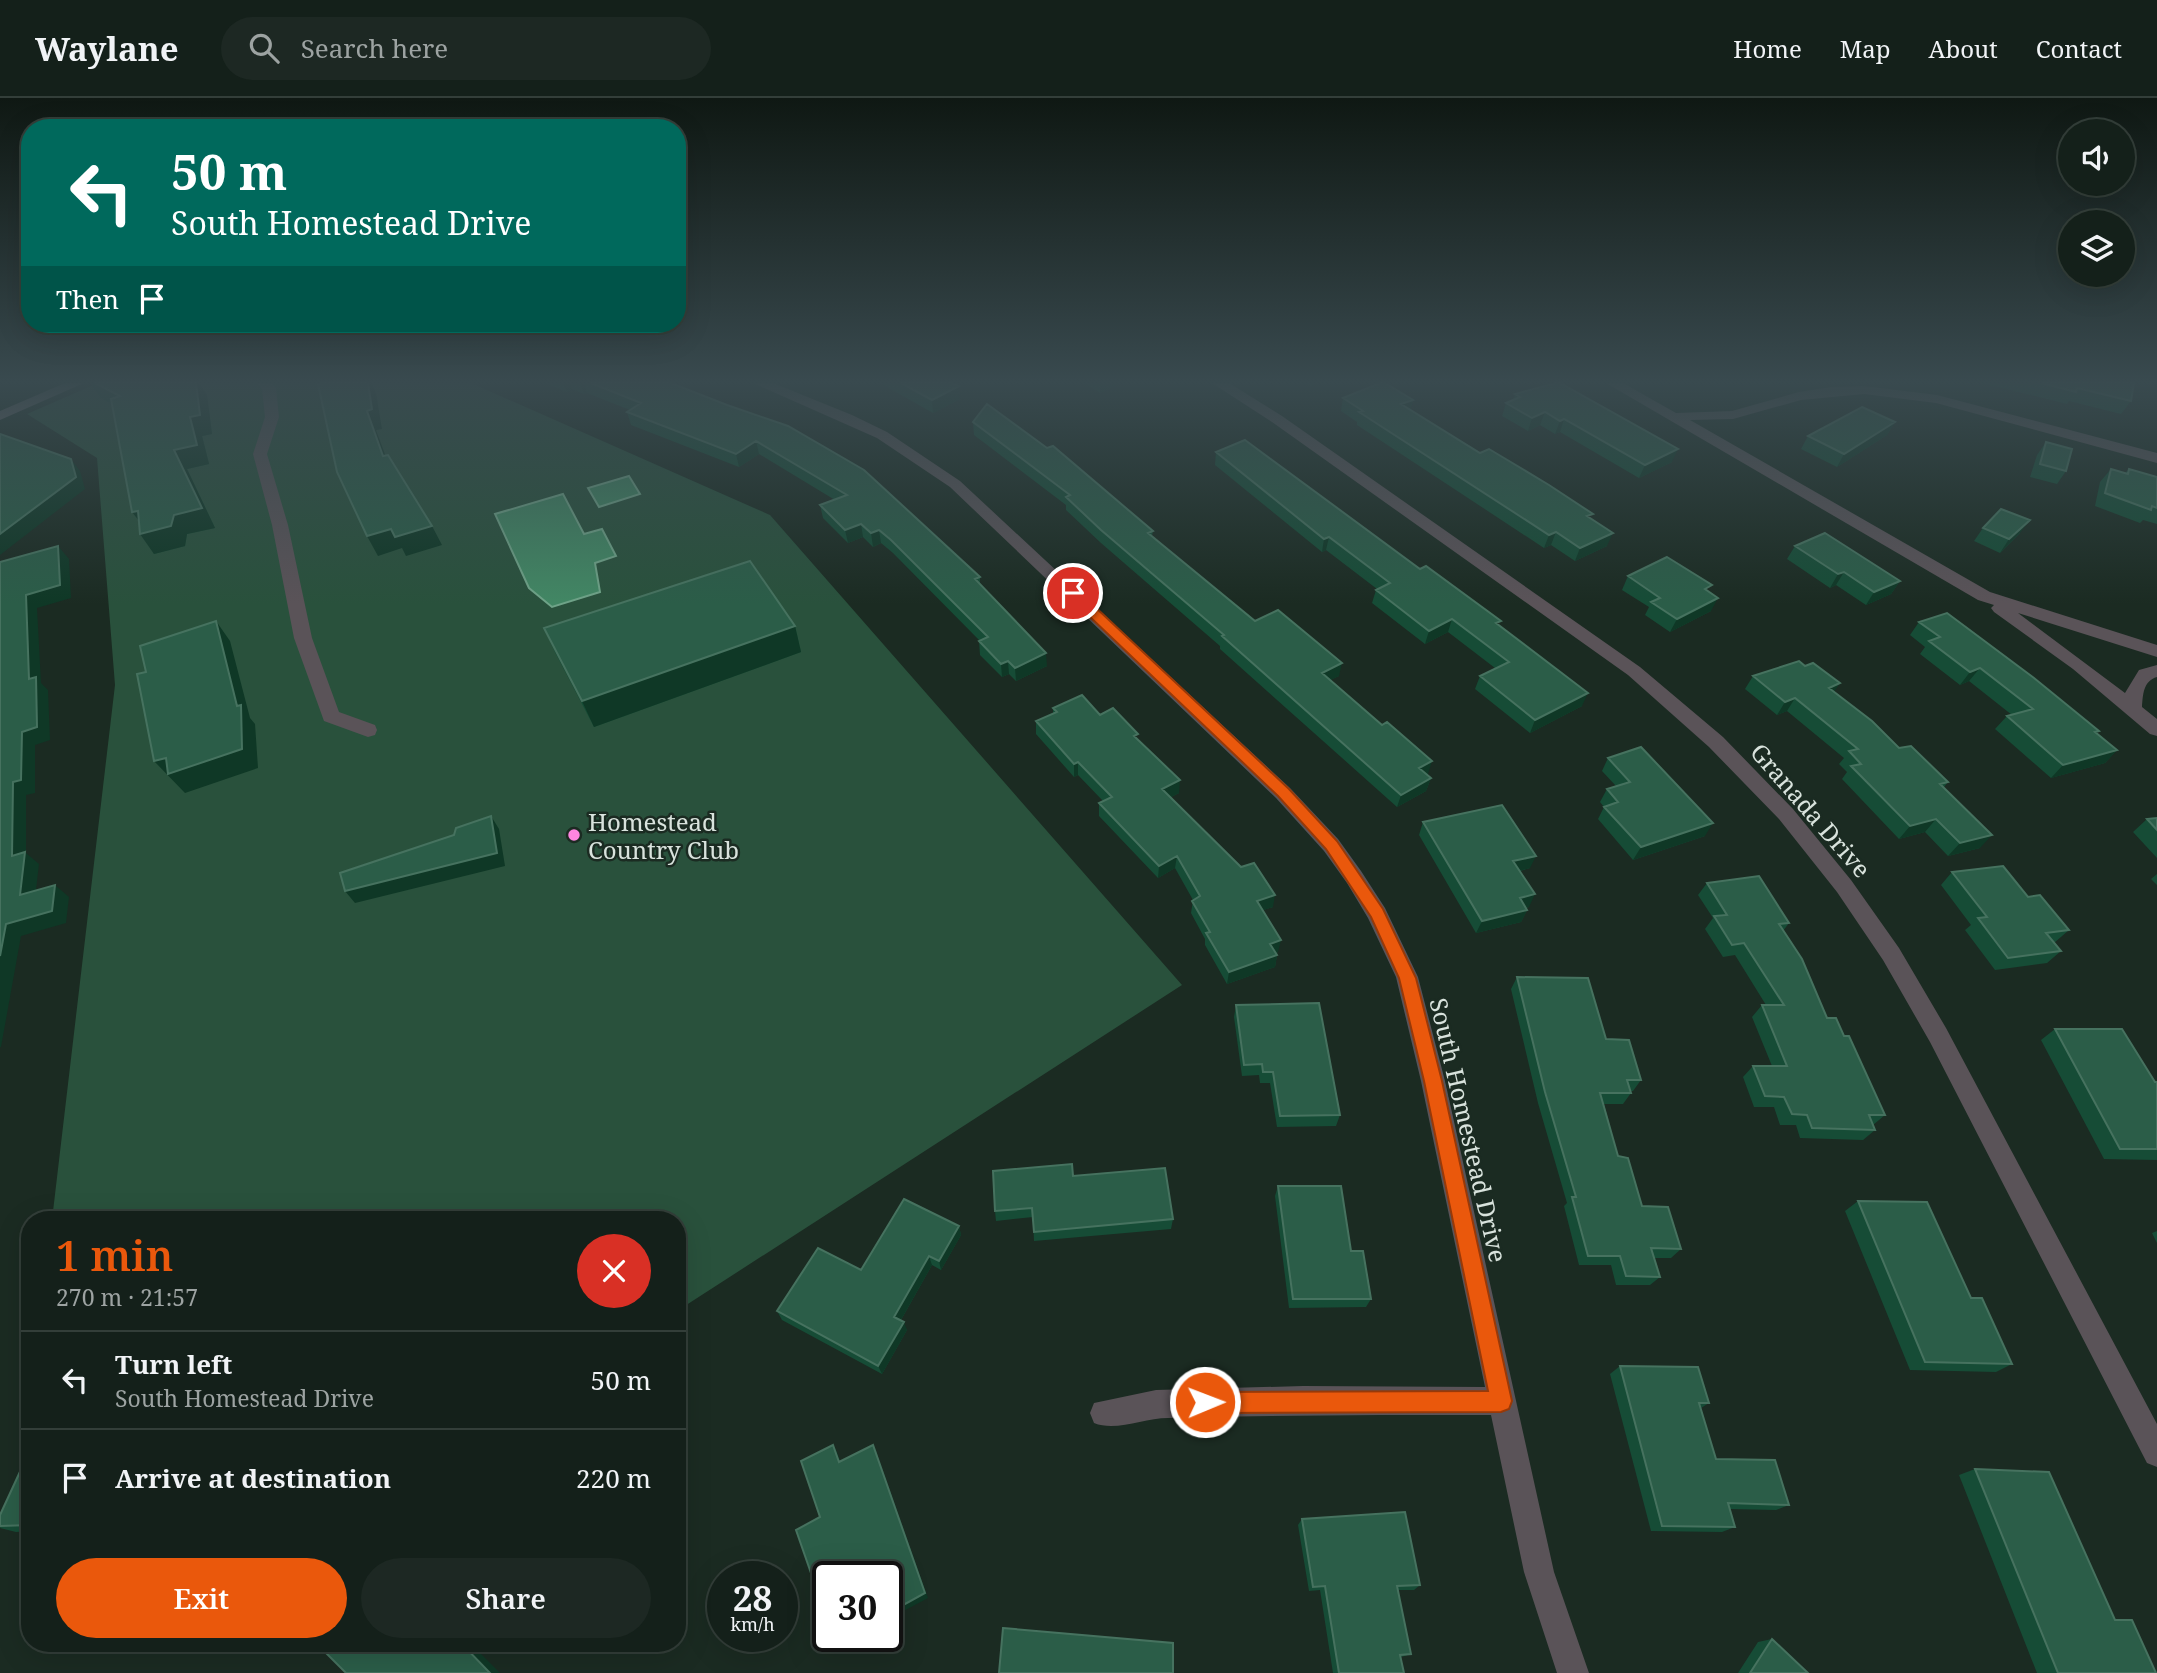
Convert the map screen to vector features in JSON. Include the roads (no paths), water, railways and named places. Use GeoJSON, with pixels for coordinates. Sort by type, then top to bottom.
{"type":"FeatureCollection","features":[{"type":"Feature","properties":{"kind":"street"},"geometry":{"type":"LineString","coordinates":[[261,456],[280,525],[303,638],[331,716],[368,730]]}},
{"type":"Feature","properties":{"kind":"street","name":"South Homestead Drive"},"geometry":{"type":"LineString","coordinates":[[914,456],[955,484],[1283,793],[1339,855],[1377,914],[1407,978],[1433,1081],[1539,1572],[1573,1673]]}},
{"type":"Feature","properties":{"kind":"street","name":"Granada Drive"},"geometry":{"type":"LineString","coordinates":[[1330,456],[1634,671],[1716,742],[1786,814],[1844,887],[1891,954],[1938,1035],[2157,1453]]}},
{"type":"Feature","properties":{"kind":"street"},"geometry":{"type":"LineString","coordinates":[[1755,456],[1984,596],[2157,729]]}},
{"type":"Feature","properties":{"kind":"street"},"geometry":{"type":"LineString","coordinates":[[1984,596],[2157,651]]}},
{"type":"Feature","properties":{"kind":"street"},"geometry":{"type":"LineString","coordinates":[[2133,709],[2134,689],[2144,674],[2157,671]]}},
{"type":"Feature","properties":{"kind":"street"},"geometry":{"type":"LineString","coordinates":[[1104,1413],[1156,1404],[1303,1400],[1501,1401]]}},
{"type":"Feature","properties":{"kind":"place","name":"Homestead Country Club"},"geometry":{"type":"Point","coordinates":[574,835]}}]}
